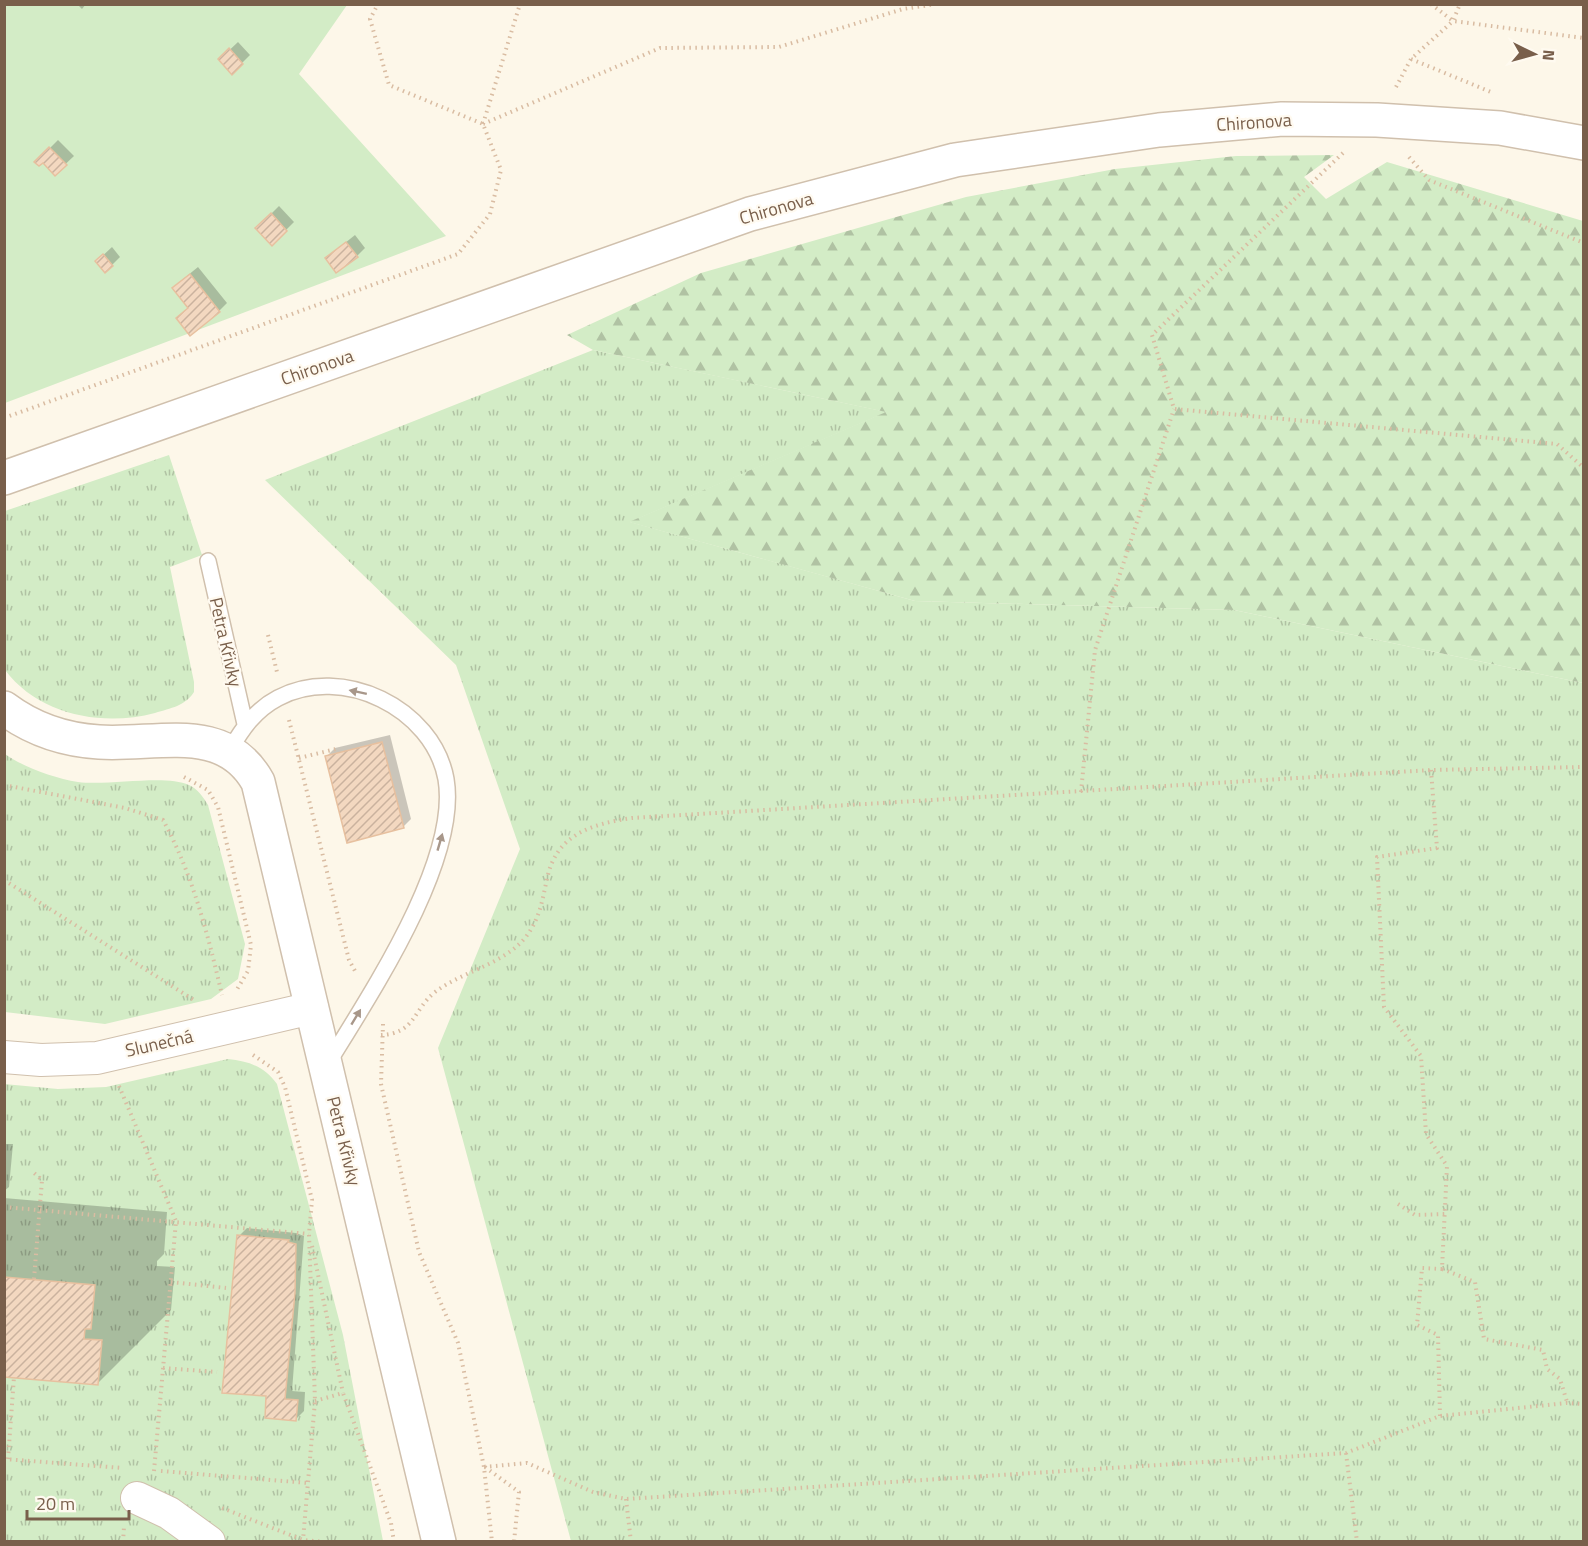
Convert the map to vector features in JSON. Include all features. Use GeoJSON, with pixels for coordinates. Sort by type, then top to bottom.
{"type":"FeatureCollection","features":[{"type":"Feature","properties":{"kind":"street","name":"Chironova"},"geometry":{"type":"LineString","coordinates":[[4,477],[750,214],[955,160],[1159,130],[1260,121],[1377,120],[1500,128],[1584,143]]}},
{"type":"Feature","properties":{"kind":"street"},"geometry":{"type":"LineString","coordinates":[[4,708],[40,729],[68,738],[116,743],[195,741],[213,744],[237,737]]}},
{"type":"Feature","properties":{"kind":"street","name":"Petra Křivky"},"geometry":{"type":"LineString","coordinates":[[237,737],[243,760],[258,782],[439,1542]]}},
{"type":"Feature","properties":{"kind":"street","name":"Slunečná"},"geometry":{"type":"LineString","coordinates":[[4,1057],[41,1060],[97,1058],[312,1008]]}},
{"type":"Feature","properties":{"kind":"street"},"geometry":{"type":"LineString","coordinates":[[137,1479],[169,1513],[209,1542]]}},
{"type":"Feature","properties":{"kind":"lane","name":"Petra Křivky"},"geometry":{"type":"LineString","coordinates":[[208,561],[237,737]]}},
{"type":"Feature","properties":{"kind":"lane"},"geometry":{"type":"LineString","coordinates":[[237,737],[284,696],[326,686],[362,692],[394,705],[421,728],[437,752],[446,780],[446,822],[432,867],[409,921],[370,995],[326,1067]]}},
{"type":"Feature","properties":{"kind":"path"},"geometry":{"type":"LineString","coordinates":[[378,4],[370,19],[388,85],[483,124],[660,48],[779,47],[903,9],[936,4]]}},
{"type":"Feature","properties":{"kind":"path"},"geometry":{"type":"LineString","coordinates":[[4,418],[458,254],[490,214],[501,170],[483,124],[520,4]]}},
{"type":"Feature","properties":{"kind":"path"},"geometry":{"type":"LineString","coordinates":[[1431,4],[1453,21],[1584,38]]}},
{"type":"Feature","properties":{"kind":"path"},"geometry":{"type":"LineString","coordinates":[[1081,792],[1095,650],[1174,409],[1152,335],[1377,120],[1411,59],[1453,21],[1460,4]]}},
{"type":"Feature","properties":{"kind":"path"},"geometry":{"type":"LineString","coordinates":[[1377,120],[1429,180],[1584,243]]}},
{"type":"Feature","properties":{"kind":"path"},"geometry":{"type":"LineString","coordinates":[[1174,409],[1557,444],[1584,468]]}},
{"type":"Feature","properties":{"kind":"path"},"geometry":{"type":"LineString","coordinates":[[268,635],[278,673],[285,672]]}},
{"type":"Feature","properties":{"kind":"path"},"geometry":{"type":"LineString","coordinates":[[284,696],[349,960],[384,1017],[381,1035],[381,1084],[419,1252],[458,1342],[484,1467],[492,1542]]}},
{"type":"Feature","properties":{"kind":"path"},"geometry":{"type":"LineString","coordinates":[[298,758],[336,749]]}},
{"type":"Feature","properties":{"kind":"path"},"geometry":{"type":"LineString","coordinates":[[381,1035],[402,1031],[435,993],[508,953],[524,939],[536,921],[543,904],[550,863],[568,840],[589,827],[632,818],[1431,770],[1584,767]]}},
{"type":"Feature","properties":{"kind":"path"},"geometry":{"type":"LineString","coordinates":[[1431,770],[1437,848],[1377,856],[1384,1007],[1421,1056],[1426,1134],[1447,1166],[1442,1269]]}},
{"type":"Feature","properties":{"kind":"path"},"geometry":{"type":"LineString","coordinates":[[179,777],[199,783],[218,807],[249,933],[252,955],[248,971],[231,995]]}},
{"type":"Feature","properties":{"kind":"path"},"geometry":{"type":"LineString","coordinates":[[4,785],[126,808],[163,820],[179,849],[206,927],[224,1003]]}},
{"type":"Feature","properties":{"kind":"path"},"geometry":{"type":"LineString","coordinates":[[4,880],[158,980],[198,1002]]}},
{"type":"Feature","properties":{"kind":"path"},"geometry":{"type":"LineString","coordinates":[[244,1053],[269,1063],[278,1072],[285,1087],[312,1200],[309,1234],[315,1401],[303,1540]]}},
{"type":"Feature","properties":{"kind":"path"},"geometry":{"type":"LineString","coordinates":[[117,1079],[176,1221],[154,1470]]}},
{"type":"Feature","properties":{"kind":"path"},"geometry":{"type":"LineString","coordinates":[[34,1173],[42,1180],[34,1279]]}},
{"type":"Feature","properties":{"kind":"path"},"geometry":{"type":"LineString","coordinates":[[1398,1204],[1415,1215],[1445,1214]]}},
{"type":"Feature","properties":{"kind":"path"},"geometry":{"type":"LineString","coordinates":[[4,1207],[309,1234]]}},
{"type":"Feature","properties":{"kind":"path"},"geometry":{"type":"LineString","coordinates":[[309,1234],[343,1394],[391,1523],[394,1542]]}},
{"type":"Feature","properties":{"kind":"path"},"geometry":{"type":"LineString","coordinates":[[1440,1416],[1438,1335],[1417,1325],[1422,1268],[1442,1269],[1475,1282],[1484,1339],[1543,1350],[1547,1369],[1560,1379],[1568,1403]]}},
{"type":"Feature","properties":{"kind":"path"},"geometry":{"type":"LineString","coordinates":[[171,1282],[226,1288]]}},
{"type":"Feature","properties":{"kind":"path"},"geometry":{"type":"LineString","coordinates":[[163,1368],[218,1372]]}},
{"type":"Feature","properties":{"kind":"path"},"geometry":{"type":"LineString","coordinates":[[14,1377],[6,1459],[137,1479],[154,1470],[308,1483]]}},
{"type":"Feature","properties":{"kind":"path"},"geometry":{"type":"LineString","coordinates":[[315,1401],[343,1394]]}},
{"type":"Feature","properties":{"kind":"path"},"geometry":{"type":"LineString","coordinates":[[484,1467],[527,1463],[593,1492],[626,1499],[1346,1453],[1440,1416],[1568,1403],[1584,1404]]}},
{"type":"Feature","properties":{"kind":"path"},"geometry":{"type":"LineString","coordinates":[[1346,1453],[1357,1542]]}},
{"type":"Feature","properties":{"kind":"path"},"geometry":{"type":"LineString","coordinates":[[484,1467],[519,1492],[514,1542]]}},
{"type":"Feature","properties":{"kind":"path"},"geometry":{"type":"LineString","coordinates":[[154,1470],[160,1476]]}},
{"type":"Feature","properties":{"kind":"path"},"geometry":{"type":"LineString","coordinates":[[626,1499],[631,1542]]}},
{"type":"Feature","properties":{"kind":"path"},"geometry":{"type":"LineString","coordinates":[[212,1504],[303,1540],[325,1542]]}},
{"type":"Feature","properties":{"kind":"green space"},"geometry":{"type":"Polygon","coordinates":[[[5,5],[347,5],[299,74],[446,236],[5,403],[5,5]]]}},
{"type":"Feature","properties":{"kind":"green space"},"geometry":{"type":"Polygon","coordinates":[[[1334,155],[1304,177],[1326,199],[1387,162],[1583,221],[1583,683],[1234,610],[915,601],[629,522],[886,412],[593,350],[567,335],[701,273],[966,197],[1115,169],[1236,156],[1334,155]]]}},
{"type":"Feature","properties":{"kind":"green space"},"geometry":{"type":"Polygon","coordinates":[[[593,350],[887,412],[630,522],[915,601],[1234,610],[1583,683],[1583,1541],[571,1541],[438,1048],[520,849],[456,665],[265,480],[593,350]]]}},
{"type":"Feature","properties":{"kind":"green space"},"geometry":{"type":"Polygon","coordinates":[[[169,455],[202,555],[170,567],[194,682],[194,692],[177,706],[155,713],[114,719],[73,714],[35,698],[5,670],[5,511],[169,455]]]}},
{"type":"Feature","properties":{"kind":"green space"},"geometry":{"type":"Polygon","coordinates":[[[5,754],[40,772],[78,782],[166,780],[189,785],[198,791],[208,805],[245,944],[238,979],[211,999],[105,1024],[5,1012],[5,754]]]}},
{"type":"Feature","properties":{"kind":"green space"},"geometry":{"type":"Polygon","coordinates":[[[228,1059],[256,1066],[267,1073],[277,1084],[343,1335],[383,1541],[5,1541],[4,1084],[58,1089],[106,1087],[228,1059]]]}},
{"type":"Feature","properties":{"kind":"building"},"geometry":{"type":"Polygon","coordinates":[[[229,48],[243,64],[232,75],[218,59],[229,48]]]}},
{"type":"Feature","properties":{"kind":"building"},"geometry":{"type":"Polygon","coordinates":[[[49,147],[67,165],[55,176],[43,163],[39,166],[34,162],[49,147]]]}},
{"type":"Feature","properties":{"kind":"building"},"geometry":{"type":"Polygon","coordinates":[[[271,213],[287,231],[272,246],[255,228],[271,213]]]}},
{"type":"Feature","properties":{"kind":"building"},"geometry":{"type":"Polygon","coordinates":[[[346,242],[358,257],[336,273],[325,258],[346,242]]]}},
{"type":"Feature","properties":{"kind":"building"},"geometry":{"type":"Polygon","coordinates":[[[103,254],[113,266],[105,273],[95,261],[103,254]]]}},
{"type":"Feature","properties":{"kind":"building"},"geometry":{"type":"Polygon","coordinates":[[[190,274],[220,312],[190,336],[176,318],[188,308],[172,288],[190,274]]]}},
{"type":"Feature","properties":{"kind":"building"},"geometry":{"type":"Polygon","coordinates":[[[382,742],[404,828],[347,843],[325,756],[382,742]]]}},
{"type":"Feature","properties":{"kind":"building"},"geometry":{"type":"Polygon","coordinates":[[[237,1235],[289,1240],[288,1242],[296,1244],[295,1293],[285,1399],[298,1400],[296,1421],[265,1418],[266,1396],[222,1393],[237,1235]]]}},
{"type":"Feature","properties":{"kind":"building"},"geometry":{"type":"Polygon","coordinates":[[[4,1277],[95,1285],[91,1329],[85,1329],[84,1339],[102,1340],[98,1385],[4,1377],[4,1277]]]}}]}
